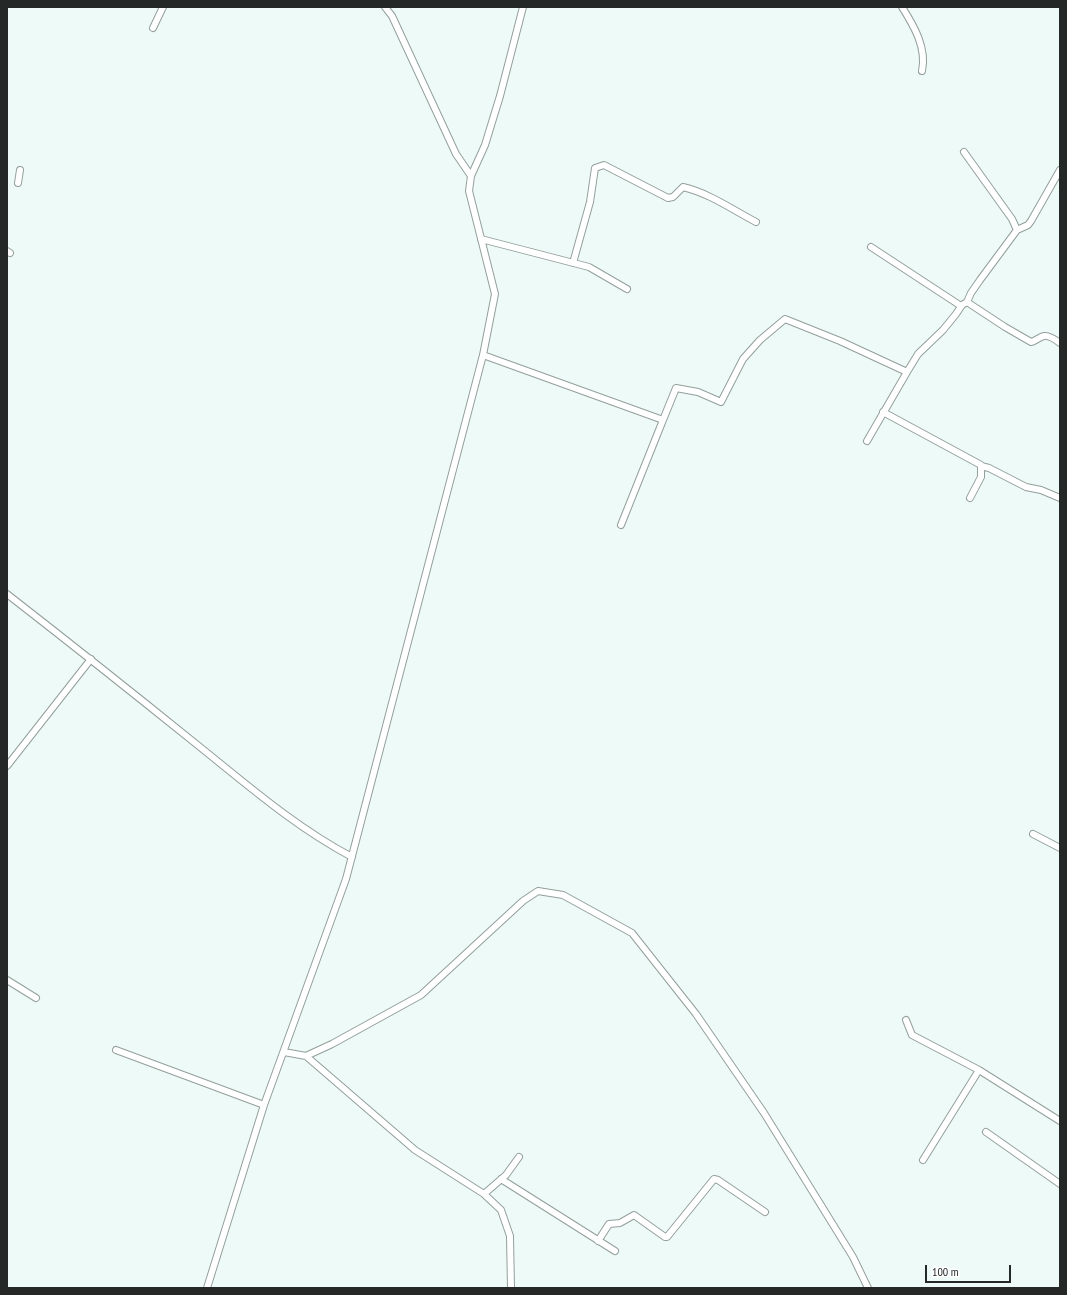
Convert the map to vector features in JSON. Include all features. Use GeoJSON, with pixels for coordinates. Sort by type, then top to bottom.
{"type":"FeatureCollection","features":[{"type":"Feature","properties":{"kind":"street"},"geometry":{"type":"LineString","coordinates":[[154,28],[164,7]]}},
{"type":"Feature","properties":{"kind":"street"},"geometry":{"type":"LineString","coordinates":[[385,7],[392,16],[456,154],[471,176]]}},
{"type":"Feature","properties":{"kind":"street"},"geometry":{"type":"LineString","coordinates":[[207,1288],[264,1105],[346,879],[483,355],[495,294],[469,191],[471,176],[485,145],[500,96],[522,7]]}},
{"type":"Feature","properties":{"kind":"street"},"geometry":{"type":"LineString","coordinates":[[902,7],[912,23],[923,48],[924,56],[922,71]]}},
{"type":"Feature","properties":{"kind":"street"},"geometry":{"type":"LineString","coordinates":[[964,152],[1012,219],[1016,230]]}},
{"type":"Feature","properties":{"kind":"street"},"geometry":{"type":"LineString","coordinates":[[573,263],[590,202],[595,168],[598,166],[604,165],[614,169],[668,198],[673,197],[683,187],[688,188],[756,222]]}},
{"type":"Feature","properties":{"kind":"street"},"geometry":{"type":"LineString","coordinates":[[18,183],[20,170]]}},
{"type":"Feature","properties":{"kind":"street"},"geometry":{"type":"LineString","coordinates":[[867,441],[918,354],[943,330],[961,306],[967,302],[971,293],[1016,230],[1028,225],[1060,170]]}},
{"type":"Feature","properties":{"kind":"street"},"geometry":{"type":"LineString","coordinates":[[481,238],[596,270],[627,288]]}},
{"type":"Feature","properties":{"kind":"street"},"geometry":{"type":"LineString","coordinates":[[871,247],[961,306]]}},
{"type":"Feature","properties":{"kind":"street"},"geometry":{"type":"LineString","coordinates":[[967,302],[1031,342],[1044,336],[1049,336],[1060,343]]}},
{"type":"Feature","properties":{"kind":"street"},"geometry":{"type":"LineString","coordinates":[[621,526],[676,388],[698,392],[721,402],[743,359],[760,340],[785,319],[840,341],[907,372]]}},
{"type":"Feature","properties":{"kind":"street"},"geometry":{"type":"LineString","coordinates":[[483,355],[662,420]]}},
{"type":"Feature","properties":{"kind":"street"},"geometry":{"type":"LineString","coordinates":[[883,412],[981,466],[989,468],[1026,487],[1041,490],[1060,498]]}},
{"type":"Feature","properties":{"kind":"street"},"geometry":{"type":"LineString","coordinates":[[970,498],[981,477],[981,466]]}},
{"type":"Feature","properties":{"kind":"street"},"geometry":{"type":"LineString","coordinates":[[7,594],[91,659],[263,798],[329,845],[352,857]]}},
{"type":"Feature","properties":{"kind":"street"},"geometry":{"type":"LineString","coordinates":[[7,766],[91,659]]}},
{"type":"Feature","properties":{"kind":"street"},"geometry":{"type":"LineString","coordinates":[[1033,834],[1060,848]]}},
{"type":"Feature","properties":{"kind":"street"},"geometry":{"type":"LineString","coordinates":[[306,1056],[332,1044],[421,994],[523,901],[538,891],[563,894],[632,933],[696,1014],[768,1120],[853,1257],[868,1288]]}},
{"type":"Feature","properties":{"kind":"street"},"geometry":{"type":"LineString","coordinates":[[7,980],[36,998]]}},
{"type":"Feature","properties":{"kind":"street"},"geometry":{"type":"LineString","coordinates":[[906,1020],[912,1035],[979,1070],[1060,1121]]}},
{"type":"Feature","properties":{"kind":"street"},"geometry":{"type":"LineString","coordinates":[[116,1050],[264,1105]]}},
{"type":"Feature","properties":{"kind":"street"},"geometry":{"type":"LineString","coordinates":[[284,1052],[306,1056],[415,1150],[484,1194],[501,1210],[510,1236],[511,1288]]}},
{"type":"Feature","properties":{"kind":"street"},"geometry":{"type":"LineString","coordinates":[[923,1160],[979,1070]]}},
{"type":"Feature","properties":{"kind":"street"},"geometry":{"type":"LineString","coordinates":[[986,1132],[1060,1184]]}},
{"type":"Feature","properties":{"kind":"street"},"geometry":{"type":"LineString","coordinates":[[484,1194],[510,1170],[520,1156]]}},
{"type":"Feature","properties":{"kind":"street"},"geometry":{"type":"LineString","coordinates":[[501,1179],[615,1251]]}},
{"type":"Feature","properties":{"kind":"street"},"geometry":{"type":"LineString","coordinates":[[598,1241],[609,1224],[620,1223],[634,1215],[667,1237],[714,1179],[718,1180],[765,1212]]}}]}
